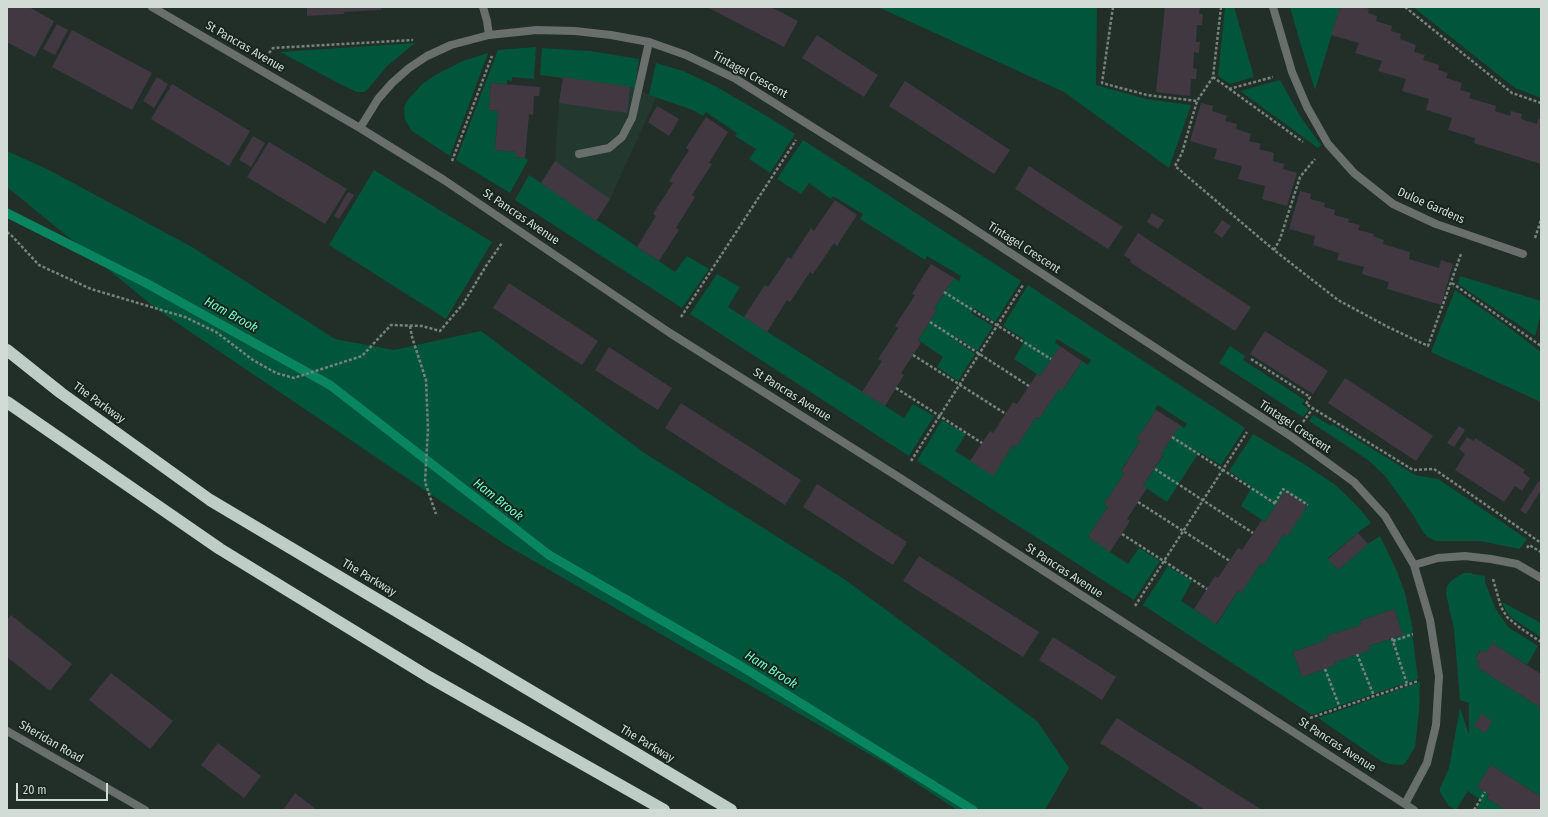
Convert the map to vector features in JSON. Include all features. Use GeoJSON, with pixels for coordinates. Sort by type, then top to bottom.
{"type":"FeatureCollection","features":[{"type":"Feature","properties":{"kind":"highway","name":"The Parkway"},"geometry":{"type":"LineString","coordinates":[[7,350],[61,393],[210,500],[731,810]]}},
{"type":"Feature","properties":{"kind":"highway"},"geometry":{"type":"LineString","coordinates":[[7,402],[220,549],[429,677],[664,810]]}},
{"type":"Feature","properties":{"kind":"street","name":"St Pancras Avenue"},"geometry":{"type":"LineString","coordinates":[[152,7],[360,128],[444,180],[670,332],[900,478],[1414,810]]}},
{"type":"Feature","properties":{"kind":"street"},"geometry":{"type":"LineString","coordinates":[[483,7],[489,34]]}},
{"type":"Feature","properties":{"kind":"street","name":"Duloe Gardens"},"geometry":{"type":"LineString","coordinates":[[1273,7],[1292,72],[1307,107],[1328,144],[1354,173],[1393,204],[1436,224],[1523,254]]}},
{"type":"Feature","properties":{"kind":"street","name":"Tintagel Crescent"},"geometry":{"type":"LineString","coordinates":[[360,128],[378,99],[392,83],[409,68],[427,56],[451,45],[489,34],[537,30],[611,35],[649,42],[686,55],[736,79],[808,123],[1034,269],[1292,437],[1354,482],[1385,516],[1414,565],[1430,620],[1439,676],[1436,726],[1427,762],[1405,804]]}},
{"type":"Feature","properties":{"kind":"street"},"geometry":{"type":"LineString","coordinates":[[579,154],[609,148],[622,137],[632,118],[649,42]]}},
{"type":"Feature","properties":{"kind":"street"},"geometry":{"type":"LineString","coordinates":[[1414,565],[1438,558],[1465,556],[1517,564],[1541,578]]}},
{"type":"Feature","properties":{"kind":"street","name":"Sheridan Road"},"geometry":{"type":"LineString","coordinates":[[7,731],[145,810]]}},
{"type":"Feature","properties":{"kind":"path"},"geometry":{"type":"LineString","coordinates":[[1113,7],[1102,83],[1147,95],[1197,101]]}},
{"type":"Feature","properties":{"kind":"path"},"geometry":{"type":"LineString","coordinates":[[1221,7],[1213,77],[1197,101],[1182,153],[1175,166],[1274,250],[1338,300],[1428,346],[1468,236]]}},
{"type":"Feature","properties":{"kind":"path"},"geometry":{"type":"LineString","coordinates":[[1405,7],[1512,93],[1541,103]]}},
{"type":"Feature","properties":{"kind":"path"},"geometry":{"type":"LineString","coordinates":[[444,180],[500,33]]}},
{"type":"Feature","properties":{"kind":"path"},"geometry":{"type":"LineString","coordinates":[[257,68],[273,48],[426,39],[451,45]]}},
{"type":"Feature","properties":{"kind":"path"},"geometry":{"type":"LineString","coordinates":[[1229,89],[1292,72]]}},
{"type":"Feature","properties":{"kind":"path"},"geometry":{"type":"LineString","coordinates":[[1213,77],[1320,154]]}},
{"type":"Feature","properties":{"kind":"path"},"geometry":{"type":"LineString","coordinates":[[670,332],[808,123]]}},
{"type":"Feature","properties":{"kind":"path"},"geometry":{"type":"LineString","coordinates":[[1274,250],[1280,240],[1300,177],[1328,144]]}},
{"type":"Feature","properties":{"kind":"path"},"geometry":{"type":"LineString","coordinates":[[7,232],[39,265],[91,289],[185,317],[216,332],[252,360],[276,373],[294,378],[362,356],[391,325],[422,326],[440,330],[463,304],[486,266],[514,227]]}},
{"type":"Feature","properties":{"kind":"path"},"geometry":{"type":"LineString","coordinates":[[900,478],[1034,269]]}},
{"type":"Feature","properties":{"kind":"path"},"geometry":{"type":"LineString","coordinates":[[1452,283],[1541,346]]}},
{"type":"Feature","properties":{"kind":"path"},"geometry":{"type":"LineString","coordinates":[[944,292],[1051,359]]}},
{"type":"Feature","properties":{"kind":"path"},"geometry":{"type":"LineString","coordinates":[[930,322],[1029,386]]}},
{"type":"Feature","properties":{"kind":"path"},"geometry":{"type":"LineString","coordinates":[[410,326],[412,337],[426,380],[428,429],[425,482],[436,514]]}},
{"type":"Feature","properties":{"kind":"path"},"geometry":{"type":"LineString","coordinates":[[913,355],[1006,414]]}},
{"type":"Feature","properties":{"kind":"path"},"geometry":{"type":"LineString","coordinates":[[1250,359],[1310,397],[1306,404],[1413,470],[1434,469],[1541,543]]}},
{"type":"Feature","properties":{"kind":"path"},"geometry":{"type":"LineString","coordinates":[[896,388],[982,442]]}},
{"type":"Feature","properties":{"kind":"path"},"geometry":{"type":"LineString","coordinates":[[1148,584],[1258,416]]}},
{"type":"Feature","properties":{"kind":"path"},"geometry":{"type":"LineString","coordinates":[[1172,437],[1276,504],[1283,489],[1308,505]]}},
{"type":"Feature","properties":{"kind":"path"},"geometry":{"type":"LineString","coordinates":[[1155,469],[1253,533]]}},
{"type":"Feature","properties":{"kind":"path"},"geometry":{"type":"LineString","coordinates":[[1138,502],[1230,561]]}},
{"type":"Feature","properties":{"kind":"path"},"geometry":{"type":"LineString","coordinates":[[1122,534],[1207,589]]}},
{"type":"Feature","properties":{"kind":"path"},"geometry":{"type":"LineString","coordinates":[[1527,547],[1529,545],[1541,552]]}},
{"type":"Feature","properties":{"kind":"path"},"geometry":{"type":"LineString","coordinates":[[1491,559],[1493,584],[1501,607],[1507,617],[1541,642]]}},
{"type":"Feature","properties":{"kind":"path"},"geometry":{"type":"LineString","coordinates":[[1407,684],[1392,640],[1419,631]]}},
{"type":"Feature","properties":{"kind":"path"},"geometry":{"type":"LineString","coordinates":[[1357,654],[1374,696]]}},
{"type":"Feature","properties":{"kind":"path"},"geometry":{"type":"LineString","coordinates":[[1325,670],[1340,708]]}},
{"type":"Feature","properties":{"kind":"path"},"geometry":{"type":"LineString","coordinates":[[1320,714],[1407,684],[1439,676]]}},
{"type":"Feature","properties":{"kind":"path"},"geometry":{"type":"LineString","coordinates":[[1474,810],[1485,792]]}},
{"type":"Feature","properties":{"kind":"shaded area"},"geometry":{"type":"Polygon","coordinates":[[[563,78],[635,88],[656,98],[610,199],[596,221],[541,183],[555,161],[559,103],[563,78]]]}},
{"type":"Feature","properties":{"kind":"green space"},"geometry":{"type":"Polygon","coordinates":[[[878,7],[1097,7],[1096,85],[1146,99],[1191,105],[1169,168],[1064,92],[878,7]]]}},
{"type":"Feature","properties":{"kind":"green space"},"geometry":{"type":"Polygon","coordinates":[[[1225,7],[1234,7],[1254,77],[1230,84],[1218,76],[1225,7]]]}},
{"type":"Feature","properties":{"kind":"green space"},"geometry":{"type":"Polygon","coordinates":[[[1290,7],[1340,7],[1315,90],[1300,42],[1290,7]]]}},
{"type":"Feature","properties":{"kind":"green space"},"geometry":{"type":"Polygon","coordinates":[[[1413,7],[1541,7],[1541,98],[1515,88],[1413,7]]]}},
{"type":"Feature","properties":{"kind":"green space"},"geometry":{"type":"Polygon","coordinates":[[[415,43],[387,66],[364,92],[357,92],[342,85],[280,52],[415,43]]]}},
{"type":"Feature","properties":{"kind":"green space"},"geometry":{"type":"Polygon","coordinates":[[[536,47],[534,79],[512,77],[512,81],[507,80],[507,84],[491,83],[489,110],[498,111],[495,150],[516,152],[516,157],[525,158],[528,160],[510,193],[456,160],[498,50],[536,47]]]}},
{"type":"Feature","properties":{"kind":"green space"},"geometry":{"type":"Polygon","coordinates":[[[542,48],[590,51],[639,59],[635,88],[540,75],[542,48]]]}},
{"type":"Feature","properties":{"kind":"green space"},"geometry":{"type":"Polygon","coordinates":[[[488,53],[450,156],[412,131],[405,120],[404,107],[407,101],[422,84],[437,74],[463,61],[488,53]]]}},
{"type":"Feature","properties":{"kind":"green space"},"geometry":{"type":"Polygon","coordinates":[[[656,63],[683,71],[715,86],[795,134],[770,173],[749,159],[756,149],[735,136],[737,133],[706,112],[703,116],[693,110],[649,95],[656,63]]]}},
{"type":"Feature","properties":{"kind":"green space"},"geometry":{"type":"Polygon","coordinates":[[[1280,80],[1300,116],[1321,145],[1318,148],[1240,91],[1280,80]]]}},
{"type":"Feature","properties":{"kind":"green space"},"geometry":{"type":"Polygon","coordinates":[[[803,140],[1021,281],[995,322],[974,308],[971,313],[993,326],[977,351],[956,337],[954,339],[975,354],[958,381],[937,367],[943,357],[918,340],[937,310],[934,308],[954,278],[959,281],[961,276],[927,256],[925,260],[860,219],[863,214],[833,196],[831,199],[809,183],[801,194],[777,179],[803,140]]]}},
{"type":"Feature","properties":{"kind":"green space"},"geometry":{"type":"Polygon","coordinates":[[[7,151],[49,170],[192,247],[335,339],[394,350],[481,331],[643,452],[844,579],[1037,721],[1069,768],[1045,810],[957,810],[890,766],[506,545],[158,310],[7,187],[7,151]]]}},
{"type":"Feature","properties":{"kind":"green space"},"geometry":{"type":"Polygon","coordinates":[[[374,170],[492,242],[446,319],[329,245],[374,170]]]}},
{"type":"Feature","properties":{"kind":"green space"},"geometry":{"type":"Polygon","coordinates":[[[529,175],[675,272],[687,256],[709,269],[682,308],[515,200],[529,175]]]}},
{"type":"Feature","properties":{"kind":"green space"},"geometry":{"type":"Polygon","coordinates":[[[717,274],[740,287],[728,307],[904,418],[913,404],[934,416],[909,456],[690,314],[717,274]]]}},
{"type":"Feature","properties":{"kind":"green space"},"geometry":{"type":"Polygon","coordinates":[[[1460,276],[1541,301],[1541,313],[1535,336],[1458,284],[1460,276]]]}},
{"type":"Feature","properties":{"kind":"green space"},"geometry":{"type":"Polygon","coordinates":[[[1028,285],[1245,428],[1221,465],[1199,452],[1167,502],[1143,486],[1163,456],[1161,454],[1180,425],[1184,428],[1187,424],[1158,405],[1155,408],[1156,410],[1137,439],[1140,441],[1121,471],[1124,474],[1104,504],[1108,507],[1088,537],[1128,564],[1139,548],[1160,561],[1134,600],[917,461],[942,420],[966,434],[955,451],[993,475],[1013,445],[1016,447],[1036,417],[1039,419],[1059,389],[1063,390],[1082,361],[1088,365],[1091,360],[1057,339],[1055,343],[1060,346],[1040,376],[1014,359],[1025,340],[1003,326],[1028,285]]]}},
{"type":"Feature","properties":{"kind":"green space"},"geometry":{"type":"Polygon","coordinates":[[[1455,290],[1507,326],[1541,352],[1541,402],[1431,352],[1455,290]]]}},
{"type":"Feature","properties":{"kind":"green space"},"geometry":{"type":"Polygon","coordinates":[[[1230,346],[1245,356],[1243,360],[1305,400],[1302,404],[1309,409],[1303,417],[1219,363],[1230,346]]]}},
{"type":"Feature","properties":{"kind":"green space"},"geometry":{"type":"Polygon","coordinates":[[[1313,415],[1331,426],[1332,424],[1415,475],[1438,479],[1527,539],[1520,549],[1480,541],[1436,541],[1429,538],[1423,532],[1412,513],[1385,476],[1368,460],[1309,421],[1313,415]]]}},
{"type":"Feature","properties":{"kind":"green space"},"geometry":{"type":"Polygon","coordinates":[[[1253,434],[1304,464],[1334,484],[1361,510],[1371,523],[1328,558],[1338,570],[1369,543],[1380,536],[1396,569],[1405,593],[1413,630],[1418,679],[1312,715],[1143,605],[1168,566],[1192,581],[1181,601],[1217,624],[1238,591],[1241,593],[1261,563],[1264,565],[1284,534],[1287,536],[1307,506],[1285,492],[1265,522],[1241,506],[1252,487],[1229,471],[1253,434]],[[1394,609],[1360,621],[1361,625],[1326,636],[1327,640],[1293,652],[1302,677],[1336,665],[1335,662],[1369,650],[1368,646],[1403,635],[1394,609]]]}},
{"type":"Feature","properties":{"kind":"green space"},"geometry":{"type":"Polygon","coordinates":[[[1463,573],[1472,573],[1485,576],[1485,582],[1495,608],[1508,627],[1538,646],[1527,665],[1492,643],[1486,653],[1480,650],[1475,659],[1480,662],[1477,667],[1541,708],[1541,797],[1491,765],[1477,787],[1489,794],[1487,798],[1506,810],[1476,810],[1481,801],[1468,791],[1456,810],[1448,805],[1440,792],[1440,788],[1449,768],[1460,708],[1469,735],[1469,703],[1460,700],[1454,629],[1446,594],[1447,586],[1451,581],[1463,573]]]}},
{"type":"Feature","properties":{"kind":"green space"},"geometry":{"type":"Polygon","coordinates":[[[1502,602],[1541,623],[1541,637],[1513,619],[1507,613],[1502,602]]]}},
{"type":"Feature","properties":{"kind":"green space"},"geometry":{"type":"Polygon","coordinates":[[[1420,682],[1419,712],[1415,747],[1406,762],[1402,765],[1389,764],[1381,761],[1318,718],[1420,682]]]}},
{"type":"Feature","properties":{"kind":"building"},"geometry":{"type":"Polygon","coordinates":[[[7,7],[29,7],[54,21],[35,57],[7,42],[7,7]]]}},
{"type":"Feature","properties":{"kind":"building"},"geometry":{"type":"Polygon","coordinates":[[[307,7],[386,8],[381,8],[381,10],[344,12],[344,14],[307,16],[307,7]]]}},
{"type":"Feature","properties":{"kind":"building"},"geometry":{"type":"Polygon","coordinates":[[[707,7],[771,7],[798,21],[784,47],[707,7]]]}},
{"type":"Feature","properties":{"kind":"building"},"geometry":{"type":"Polygon","coordinates":[[[1165,7],[1200,7],[1199,14],[1203,14],[1202,25],[1197,25],[1196,42],[1200,42],[1199,53],[1194,52],[1193,68],[1197,69],[1196,79],[1191,79],[1190,96],[1156,92],[1165,7]]]}},
{"type":"Feature","properties":{"kind":"building"},"geometry":{"type":"Polygon","coordinates":[[[1340,7],[1363,7],[1369,9],[1368,13],[1377,16],[1376,21],[1392,26],[1391,31],[1401,34],[1400,39],[1416,45],[1414,52],[1425,55],[1423,60],[1439,65],[1438,70],[1448,73],[1446,78],[1462,83],[1460,90],[1471,93],[1469,98],[1496,106],[1495,111],[1510,116],[1511,111],[1522,114],[1521,119],[1537,124],[1538,119],[1541,120],[1541,164],[1474,143],[1475,138],[1448,130],[1452,118],[1426,110],[1429,99],[1402,91],[1406,79],[1378,71],[1382,61],[1355,53],[1359,43],[1331,35],[1340,7]]]}},
{"type":"Feature","properties":{"kind":"building"},"geometry":{"type":"Polygon","coordinates":[[[57,24],[68,30],[55,55],[43,49],[57,24]]]}},
{"type":"Feature","properties":{"kind":"building"},"geometry":{"type":"Polygon","coordinates":[[[72,30],[152,73],[132,110],[52,67],[72,30]]]}},
{"type":"Feature","properties":{"kind":"building"},"geometry":{"type":"Polygon","coordinates":[[[817,35],[878,75],[864,97],[802,58],[817,35]]]}},
{"type":"Feature","properties":{"kind":"building"},"geometry":{"type":"Polygon","coordinates":[[[157,77],[168,84],[154,108],[143,101],[157,77]]]}},
{"type":"Feature","properties":{"kind":"building"},"geometry":{"type":"Polygon","coordinates":[[[563,77],[630,87],[627,113],[559,103],[563,77]]]}},
{"type":"Feature","properties":{"kind":"building"},"geometry":{"type":"Polygon","coordinates":[[[905,81],[1010,150],[994,174],[889,106],[905,81]]]}},
{"type":"Feature","properties":{"kind":"building"},"geometry":{"type":"Polygon","coordinates":[[[491,83],[540,87],[539,96],[534,96],[533,115],[529,114],[525,158],[515,157],[516,152],[495,150],[498,111],[489,110],[491,83]]]}},
{"type":"Feature","properties":{"kind":"building"},"geometry":{"type":"Polygon","coordinates":[[[172,84],[250,131],[229,166],[151,119],[172,84]]]}},
{"type":"Feature","properties":{"kind":"building"},"geometry":{"type":"Polygon","coordinates":[[[1201,103],[1213,106],[1212,111],[1227,116],[1225,121],[1237,124],[1236,129],[1251,134],[1249,141],[1261,144],[1259,149],[1274,153],[1273,161],[1284,164],[1283,169],[1297,173],[1287,206],[1262,199],[1265,186],[1238,179],[1242,166],[1214,159],[1217,149],[1190,141],[1201,103]]]}},
{"type":"Feature","properties":{"kind":"building"},"geometry":{"type":"Polygon","coordinates":[[[657,106],[679,119],[669,136],[648,122],[657,106]]]}},
{"type":"Feature","properties":{"kind":"building"},"geometry":{"type":"Polygon","coordinates":[[[706,117],[728,132],[709,163],[712,164],[692,195],[695,197],[676,228],[679,230],[659,261],[637,247],[656,216],[653,214],[673,183],[669,181],[689,150],[686,148],[706,117]]]}},
{"type":"Feature","properties":{"kind":"building"},"geometry":{"type":"Polygon","coordinates":[[[253,136],[265,143],[251,167],[239,160],[253,136]]]}},
{"type":"Feature","properties":{"kind":"building"},"geometry":{"type":"Polygon","coordinates":[[[269,142],[347,189],[325,224],[247,177],[269,142]]]}},
{"type":"Feature","properties":{"kind":"building"},"geometry":{"type":"Polygon","coordinates":[[[555,161],[610,199],[596,221],[541,183],[555,161]]]}},
{"type":"Feature","properties":{"kind":"building"},"geometry":{"type":"Polygon","coordinates":[[[1029,166],[1123,227],[1108,249],[1015,189],[1029,166]]]}},
{"type":"Feature","properties":{"kind":"building"},"geometry":{"type":"Polygon","coordinates":[[[1300,191],[1311,194],[1310,199],[1325,203],[1324,207],[1335,210],[1334,215],[1349,219],[1348,222],[1360,225],[1358,230],[1374,234],[1373,236],[1384,240],[1383,244],[1410,252],[1409,259],[1439,268],[1441,260],[1453,264],[1441,305],[1387,289],[1389,282],[1362,274],[1364,267],[1337,260],[1339,253],[1313,245],[1315,236],[1289,229],[1300,191]]]}},
{"type":"Feature","properties":{"kind":"building"},"geometry":{"type":"Polygon","coordinates":[[[348,192],[354,195],[339,219],[334,216],[348,192]]]}},
{"type":"Feature","properties":{"kind":"building"},"geometry":{"type":"Polygon","coordinates":[[[835,200],[857,215],[837,246],[834,243],[813,274],[810,272],[790,302],[787,300],[767,332],[744,317],[765,285],[768,287],[788,257],[791,259],[811,228],[814,231],[835,200]]]}},
{"type":"Feature","properties":{"kind":"building"},"geometry":{"type":"Polygon","coordinates":[[[1152,213],[1164,220],[1158,229],[1147,222],[1152,213]]]}},
{"type":"Feature","properties":{"kind":"building"},"geometry":{"type":"Polygon","coordinates":[[[1222,220],[1231,226],[1222,238],[1214,232],[1222,220]]]}},
{"type":"Feature","properties":{"kind":"building"},"geometry":{"type":"Polygon","coordinates":[[[1138,233],[1251,307],[1235,331],[1130,262],[1131,260],[1124,255],[1138,233]]]}},
{"type":"Feature","properties":{"kind":"building"},"geometry":{"type":"Polygon","coordinates":[[[931,264],[954,278],[934,308],[937,310],[918,340],[921,343],[901,373],[904,375],[885,406],[862,392],[882,361],[878,359],[898,328],[895,326],[915,295],[912,294],[931,264]]]}},
{"type":"Feature","properties":{"kind":"building"},"geometry":{"type":"Polygon","coordinates":[[[509,283],[598,341],[582,365],[493,308],[509,283]]]}},
{"type":"Feature","properties":{"kind":"building"},"geometry":{"type":"Polygon","coordinates":[[[1265,331],[1328,371],[1313,394],[1250,354],[1265,331]]]}},
{"type":"Feature","properties":{"kind":"building"},"geometry":{"type":"Polygon","coordinates":[[[1060,346],[1082,361],[1062,391],[1059,389],[1039,419],[1036,417],[1016,447],[1013,445],[993,476],[970,461],[990,431],[993,433],[1013,402],[1017,404],[1037,374],[1040,376],[1060,346]]]}},
{"type":"Feature","properties":{"kind":"building"},"geometry":{"type":"Polygon","coordinates":[[[609,347],[672,388],[658,410],[595,370],[609,347]]]}},
{"type":"Feature","properties":{"kind":"building"},"geometry":{"type":"Polygon","coordinates":[[[1345,378],[1433,436],[1416,461],[1328,403],[1345,378]]]}},
{"type":"Feature","properties":{"kind":"building"},"geometry":{"type":"Polygon","coordinates":[[[681,403],[801,480],[785,505],[665,428],[681,403]]]}},
{"type":"Feature","properties":{"kind":"building"},"geometry":{"type":"Polygon","coordinates":[[[1156,410],[1180,425],[1161,454],[1163,455],[1143,486],[1147,488],[1127,519],[1130,521],[1110,552],[1088,537],[1108,507],[1104,504],[1124,474],[1121,472],[1140,441],[1137,439],[1156,410]]]}},
{"type":"Feature","properties":{"kind":"building"},"geometry":{"type":"Polygon","coordinates":[[[1459,426],[1465,430],[1454,447],[1447,443],[1459,426]]]}},
{"type":"Feature","properties":{"kind":"building"},"geometry":{"type":"Polygon","coordinates":[[[1467,437],[1474,441],[1475,438],[1525,470],[1523,473],[1530,478],[1522,491],[1515,486],[1504,502],[1455,470],[1465,454],[1459,449],[1467,437]]]}},
{"type":"Feature","properties":{"kind":"building"},"geometry":{"type":"Polygon","coordinates":[[[1539,481],[1541,482],[1541,490],[1526,514],[1520,510],[1539,481]]]}},
{"type":"Feature","properties":{"kind":"building"},"geometry":{"type":"Polygon","coordinates":[[[817,484],[907,542],[893,565],[803,507],[817,484]]]}},
{"type":"Feature","properties":{"kind":"building"},"geometry":{"type":"Polygon","coordinates":[[[1285,491],[1307,506],[1287,537],[1284,534],[1264,565],[1261,563],[1241,593],[1238,591],[1216,624],[1194,609],[1215,576],[1218,578],[1238,548],[1242,550],[1262,520],[1265,522],[1285,491]]]}},
{"type":"Feature","properties":{"kind":"building"},"geometry":{"type":"Polygon","coordinates":[[[1358,533],[1368,544],[1338,570],[1328,559],[1358,533]]]}},
{"type":"Feature","properties":{"kind":"building"},"geometry":{"type":"Polygon","coordinates":[[[919,556],[1039,632],[1023,657],[903,581],[919,556]]]}},
{"type":"Feature","properties":{"kind":"building"},"geometry":{"type":"Polygon","coordinates":[[[1394,609],[1403,635],[1368,646],[1370,650],[1335,662],[1336,665],[1302,677],[1293,652],[1327,640],[1326,636],[1361,625],[1360,621],[1394,609]]]}},
{"type":"Feature","properties":{"kind":"building"},"geometry":{"type":"Polygon","coordinates":[[[11,615],[72,664],[50,691],[7,657],[7,620],[11,615]]]}},
{"type":"Feature","properties":{"kind":"building"},"geometry":{"type":"Polygon","coordinates":[[[1053,637],[1116,677],[1102,700],[1039,660],[1053,637]]]}},
{"type":"Feature","properties":{"kind":"building"},"geometry":{"type":"Polygon","coordinates":[[[1492,643],[1541,674],[1541,708],[1477,667],[1480,662],[1475,659],[1481,650],[1486,653],[1492,643]]]}},
{"type":"Feature","properties":{"kind":"building"},"geometry":{"type":"Polygon","coordinates":[[[111,673],[173,721],[150,749],[89,700],[111,673]]]}},
{"type":"Feature","properties":{"kind":"building"},"geometry":{"type":"Polygon","coordinates":[[[1481,714],[1492,721],[1485,733],[1474,726],[1481,714]]]}},
{"type":"Feature","properties":{"kind":"building"},"geometry":{"type":"Polygon","coordinates":[[[1117,718],[1262,810],[1205,810],[1100,743],[1117,718]]]}},
{"type":"Feature","properties":{"kind":"building"},"geometry":{"type":"Polygon","coordinates":[[[218,743],[261,776],[244,798],[201,765],[218,743]]]}},
{"type":"Feature","properties":{"kind":"building"},"geometry":{"type":"Polygon","coordinates":[[[1491,765],[1541,797],[1541,810],[1506,810],[1487,798],[1489,794],[1477,787],[1491,765]]]}},
{"type":"Feature","properties":{"kind":"building"},"geometry":{"type":"Polygon","coordinates":[[[295,793],[317,810],[283,810],[295,793]]]}},
{"type":"Feature","properties":{"kind":"waterway","name":"Ham Brook"},"geometry":{"type":"LineString","coordinates":[[7,213],[146,283],[330,385],[549,555],[739,665],[973,810]]}}]}
